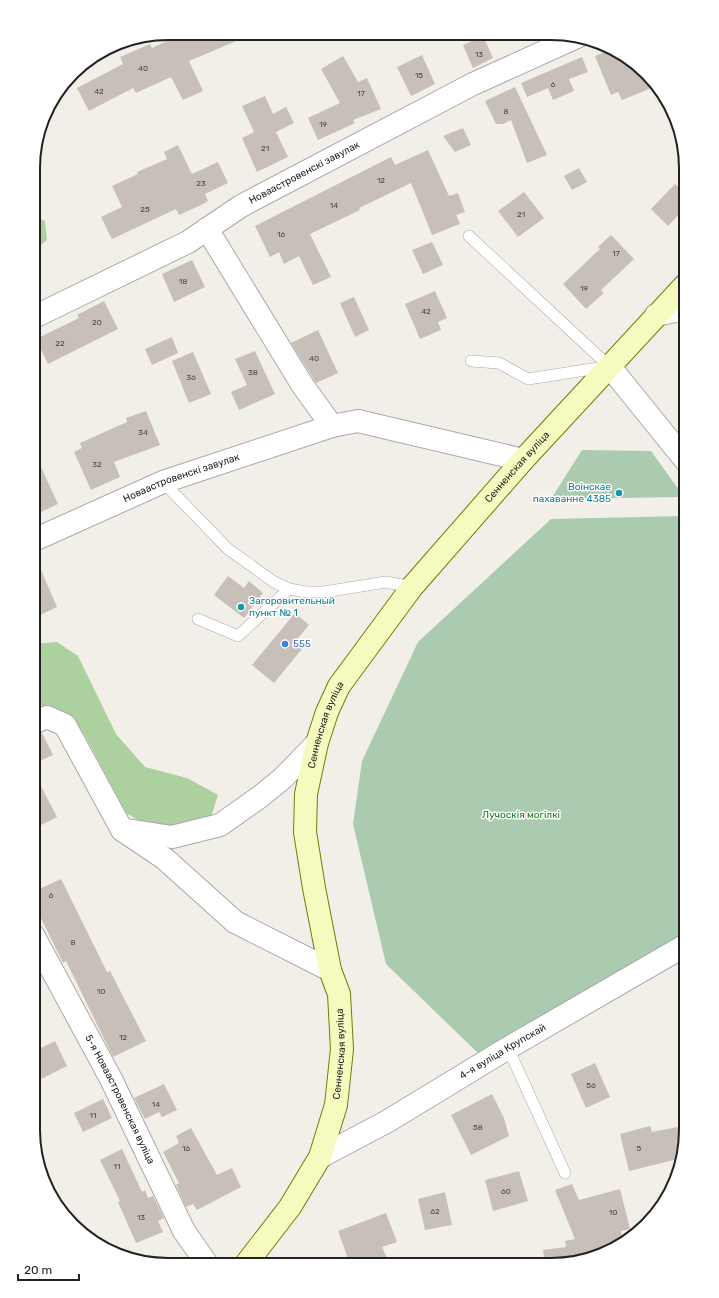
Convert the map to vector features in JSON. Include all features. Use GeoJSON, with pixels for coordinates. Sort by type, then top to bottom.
{"type":"FeatureCollection","features":[{"type":"Feature","properties":{"kind":"street","name":"Новаастровенскі завулак"},"geometry":{"type":"LineString","coordinates":[[40,314],[188,242],[241,206],[473,84],[568,41]]}},
{"type":"Feature","properties":{"kind":"street"},"geometry":{"type":"LineString","coordinates":[[207,229],[303,386],[332,426]]}},
{"type":"Feature","properties":{"kind":"street","name":"Сенненская вуліца"},"geometry":{"type":"LineString","coordinates":[[251,1258],[290,1208],[320,1157],[336,1105],[342,1049],[339,994],[330,970],[305,832],[306,794],[317,743],[327,712],[339,686],[412,587],[523,460],[679,291]]}},
{"type":"Feature","properties":{"kind":"street"},"geometry":{"type":"LineString","coordinates":[[656,315],[679,310]]}},
{"type":"Feature","properties":{"kind":"street"},"geometry":{"type":"LineString","coordinates":[[610,367],[679,452]]}},
{"type":"Feature","properties":{"kind":"street","name":"Новаастровенскі завулак"},"geometry":{"type":"LineString","coordinates":[[40,537],[162,482],[332,426],[358,421],[523,460]]}},
{"type":"Feature","properties":{"kind":"street"},"geometry":{"type":"LineString","coordinates":[[40,720],[48,717],[64,725],[122,830],[166,859],[235,922],[330,970]]}},
{"type":"Feature","properties":{"kind":"street"},"geometry":{"type":"LineString","coordinates":[[122,830],[172,837],[220,825],[267,792],[317,743]]}},
{"type":"Feature","properties":{"kind":"street","name":"5-я Новаастровенская вуліца"},"geometry":{"type":"LineString","coordinates":[[40,947],[111,1080],[184,1231],[203,1258]]}},
{"type":"Feature","properties":{"kind":"street","name":"4-я вуліца Крупскай"},"geometry":{"type":"LineString","coordinates":[[320,1157],[388,1120],[508,1048],[679,949]]}},
{"type":"Feature","properties":{"kind":"lane"},"geometry":{"type":"LineString","coordinates":[[469,236],[610,367]]}},
{"type":"Feature","properties":{"kind":"lane"},"geometry":{"type":"LineString","coordinates":[[471,361],[499,363],[528,379],[610,367]]}},
{"type":"Feature","properties":{"kind":"lane"},"geometry":{"type":"LineString","coordinates":[[162,482],[228,549],[274,582],[289,589],[306,592],[324,592],[386,582],[412,587]]}},
{"type":"Feature","properties":{"kind":"lane"},"geometry":{"type":"LineString","coordinates":[[198,619],[238,636],[289,589]]}},
{"type":"Feature","properties":{"kind":"lane"},"geometry":{"type":"LineString","coordinates":[[508,1048],[566,1173]]}},
{"type":"Feature","properties":{"kind":"green space"},"geometry":{"type":"Polygon","coordinates":[[[40,219],[45,221],[47,240],[40,246],[40,219]]]}},
{"type":"Feature","properties":{"kind":"green space"},"geometry":{"type":"Polygon","coordinates":[[[582,450],[651,451],[679,490],[679,497],[551,499],[582,450]]]}},
{"type":"Feature","properties":{"kind":"green space","name":"Лучоскія могілкі"},"geometry":{"type":"Polygon","coordinates":[[[679,516],[679,941],[479,1054],[386,964],[353,824],[362,761],[418,642],[551,519],[679,516]]]}},
{"type":"Feature","properties":{"kind":"green space"},"geometry":{"type":"Polygon","coordinates":[[[57,642],[78,656],[116,734],[145,767],[187,778],[218,795],[211,817],[191,826],[148,826],[126,813],[84,734],[54,710],[40,712],[40,643],[57,642]]]}},
{"type":"Feature","properties":{"kind":"building"},"geometry":{"type":"Polygon","coordinates":[[[169,40],[239,40],[189,61],[203,91],[183,100],[171,77],[136,93],[133,88],[89,111],[77,88],[123,64],[120,57],[150,44],[152,48],[169,40]]]}},
{"type":"Feature","properties":{"kind":"building"},"geometry":{"type":"Polygon","coordinates":[[[474,40],[485,40],[493,58],[473,68],[463,45],[474,40]]]}},
{"type":"Feature","properties":{"kind":"building"},"geometry":{"type":"Polygon","coordinates":[[[605,52],[608,53],[635,72],[650,88],[622,100],[618,92],[611,95],[595,56],[605,52]]]}},
{"type":"Feature","properties":{"kind":"building"},"geometry":{"type":"Polygon","coordinates":[[[422,55],[435,84],[411,96],[397,67],[422,55]]]}},
{"type":"Feature","properties":{"kind":"building"},"geometry":{"type":"Polygon","coordinates":[[[343,56],[358,82],[367,78],[381,109],[353,120],[355,123],[318,140],[308,118],[340,103],[321,69],[343,56]]]}},
{"type":"Feature","properties":{"kind":"building"},"geometry":{"type":"Polygon","coordinates":[[[582,57],[588,72],[569,79],[574,91],[553,100],[548,88],[527,97],[521,83],[582,57]]]}},
{"type":"Feature","properties":{"kind":"building"},"geometry":{"type":"Polygon","coordinates":[[[515,87],[547,155],[527,163],[511,120],[503,124],[496,124],[485,101],[515,87]]]}},
{"type":"Feature","properties":{"kind":"building"},"geometry":{"type":"Polygon","coordinates":[[[265,96],[273,114],[286,107],[294,123],[276,132],[288,157],[257,172],[242,138],[254,132],[242,106],[265,96]]]}},
{"type":"Feature","properties":{"kind":"building"},"geometry":{"type":"Polygon","coordinates":[[[463,128],[471,145],[455,152],[443,136],[463,128]]]}},
{"type":"Feature","properties":{"kind":"building"},"geometry":{"type":"Polygon","coordinates":[[[178,145],[192,174],[218,162],[228,183],[205,194],[208,201],[201,205],[179,215],[176,209],[112,239],[101,217],[122,207],[112,186],[138,174],[137,172],[167,159],[164,152],[178,145]]]}},
{"type":"Feature","properties":{"kind":"building"},"geometry":{"type":"Polygon","coordinates":[[[428,150],[449,196],[458,193],[465,212],[456,215],[460,224],[432,235],[411,183],[310,234],[331,277],[313,285],[299,256],[284,264],[279,252],[270,257],[255,226],[391,157],[395,165],[428,150]]]}},
{"type":"Feature","properties":{"kind":"building"},"geometry":{"type":"Polygon","coordinates":[[[579,168],[587,182],[572,190],[564,176],[579,168]]]}},
{"type":"Feature","properties":{"kind":"building"},"geometry":{"type":"Polygon","coordinates":[[[675,184],[679,188],[679,214],[668,226],[651,209],[675,184]]]}},
{"type":"Feature","properties":{"kind":"building"},"geometry":{"type":"Polygon","coordinates":[[[524,192],[544,218],[518,237],[498,211],[524,192]]]}},
{"type":"Feature","properties":{"kind":"building"},"geometry":{"type":"Polygon","coordinates":[[[611,235],[634,259],[601,290],[604,293],[586,309],[563,284],[600,249],[598,247],[611,235]]]}},
{"type":"Feature","properties":{"kind":"building"},"geometry":{"type":"Polygon","coordinates":[[[432,242],[443,265],[423,274],[412,250],[432,242]]]}},
{"type":"Feature","properties":{"kind":"building"},"geometry":{"type":"Polygon","coordinates":[[[192,260],[205,287],[174,302],[162,274],[192,260]]]}},
{"type":"Feature","properties":{"kind":"building"},"geometry":{"type":"Polygon","coordinates":[[[435,291],[447,318],[438,322],[441,330],[420,339],[405,304],[435,291]]]}},
{"type":"Feature","properties":{"kind":"building"},"geometry":{"type":"Polygon","coordinates":[[[354,297],[369,330],[355,337],[340,303],[354,297]]]}},
{"type":"Feature","properties":{"kind":"building"},"geometry":{"type":"Polygon","coordinates":[[[104,301],[118,329],[48,364],[40,347],[40,337],[79,318],[77,315],[104,301]]]}},
{"type":"Feature","properties":{"kind":"building"},"geometry":{"type":"Polygon","coordinates":[[[318,330],[338,373],[316,383],[291,343],[318,330]]]}},
{"type":"Feature","properties":{"kind":"building"},"geometry":{"type":"Polygon","coordinates":[[[172,337],[178,353],[152,365],[145,349],[172,337]]]}},
{"type":"Feature","properties":{"kind":"building"},"geometry":{"type":"Polygon","coordinates":[[[255,351],[275,394],[239,410],[231,392],[247,385],[235,359],[255,351]]]}},
{"type":"Feature","properties":{"kind":"building"},"geometry":{"type":"Polygon","coordinates":[[[193,352],[211,394],[189,403],[172,361],[193,352]]]}},
{"type":"Feature","properties":{"kind":"building"},"geometry":{"type":"Polygon","coordinates":[[[146,411],[160,445],[114,462],[120,477],[91,490],[74,452],[82,448],[80,443],[127,422],[126,418],[146,411]]]}},
{"type":"Feature","properties":{"kind":"building"},"geometry":{"type":"Polygon","coordinates":[[[40,465],[58,504],[41,512],[40,510],[40,465]]]}},
{"type":"Feature","properties":{"kind":"building"},"geometry":{"type":"Polygon","coordinates":[[[40,568],[57,607],[40,615],[40,568]]]}},
{"type":"Feature","properties":{"kind":"building","name":"Загоровительный пункт № 1"},"geometry":{"type":"Polygon","coordinates":[[[228,576],[244,588],[249,581],[263,593],[244,618],[214,595],[228,576]]]}},
{"type":"Feature","properties":{"kind":"building"},"geometry":{"type":"Polygon","coordinates":[[[295,613],[309,625],[298,638],[306,644],[274,683],[252,665],[295,613]]]}},
{"type":"Feature","properties":{"kind":"building"},"geometry":{"type":"Polygon","coordinates":[[[40,733],[42,733],[53,755],[40,761],[40,733]]]}},
{"type":"Feature","properties":{"kind":"building"},"geometry":{"type":"Polygon","coordinates":[[[40,784],[57,817],[40,826],[40,784]]]}},
{"type":"Feature","properties":{"kind":"building"},"geometry":{"type":"Polygon","coordinates":[[[61,879],[107,972],[110,971],[146,1041],[113,1057],[66,961],[63,963],[40,916],[40,889],[61,879]]]}},
{"type":"Feature","properties":{"kind":"building"},"geometry":{"type":"Polygon","coordinates":[[[55,1041],[67,1066],[40,1080],[40,1048],[55,1041]]]}},
{"type":"Feature","properties":{"kind":"building"},"geometry":{"type":"Polygon","coordinates":[[[595,1063],[610,1097],[586,1108],[571,1074],[595,1063]]]}},
{"type":"Feature","properties":{"kind":"building"},"geometry":{"type":"Polygon","coordinates":[[[164,1084],[177,1110],[162,1117],[159,1112],[145,1119],[134,1098],[164,1084]]]}},
{"type":"Feature","properties":{"kind":"building"},"geometry":{"type":"Polygon","coordinates":[[[492,1094],[504,1118],[509,1136],[471,1155],[451,1115],[492,1094]]]}},
{"type":"Feature","properties":{"kind":"building"},"geometry":{"type":"Polygon","coordinates":[[[103,1099],[112,1118],[83,1132],[74,1113],[103,1099]]]}},
{"type":"Feature","properties":{"kind":"building"},"geometry":{"type":"Polygon","coordinates":[[[650,1126],[652,1132],[678,1127],[679,1139],[676,1160],[629,1171],[620,1134],[650,1126]]]}},
{"type":"Feature","properties":{"kind":"building"},"geometry":{"type":"Polygon","coordinates":[[[191,1128],[217,1175],[232,1168],[241,1187],[197,1210],[193,1204],[186,1207],[176,1185],[179,1183],[163,1152],[179,1143],[176,1136],[191,1128]]]}},
{"type":"Feature","properties":{"kind":"building"},"geometry":{"type":"Polygon","coordinates":[[[122,1149],[142,1192],[145,1190],[148,1198],[153,1196],[164,1218],[158,1221],[163,1232],[136,1243],[118,1202],[120,1201],[100,1160],[122,1149]]]}},
{"type":"Feature","properties":{"kind":"building"},"geometry":{"type":"Polygon","coordinates":[[[519,1171],[528,1201],[493,1211],[485,1180],[519,1171]]]}},
{"type":"Feature","properties":{"kind":"building"},"geometry":{"type":"Polygon","coordinates":[[[572,1184],[579,1200],[620,1189],[630,1229],[621,1231],[622,1236],[608,1245],[592,1251],[576,1256],[544,1258],[543,1250],[566,1247],[565,1241],[575,1239],[555,1190],[572,1184]]]}},
{"type":"Feature","properties":{"kind":"building"},"geometry":{"type":"Polygon","coordinates":[[[445,1192],[452,1225],[425,1230],[418,1199],[445,1192]]]}},
{"type":"Feature","properties":{"kind":"building"},"geometry":{"type":"Polygon","coordinates":[[[386,1213],[397,1242],[382,1247],[387,1258],[348,1258],[338,1231],[386,1213]]]}},
{"type":"Feature","properties":{"kind":"place","name":"Воінскае пахаванне 4385"},"geometry":{"type":"Point","coordinates":[619,493]}},
{"type":"Feature","properties":{"kind":"place","name":"Загоровительный пункт № 1"},"geometry":{"type":"Point","coordinates":[241,607]}},
{"type":"Feature","properties":{"kind":"place","name":"555"},"geometry":{"type":"Point","coordinates":[285,644]}}]}
